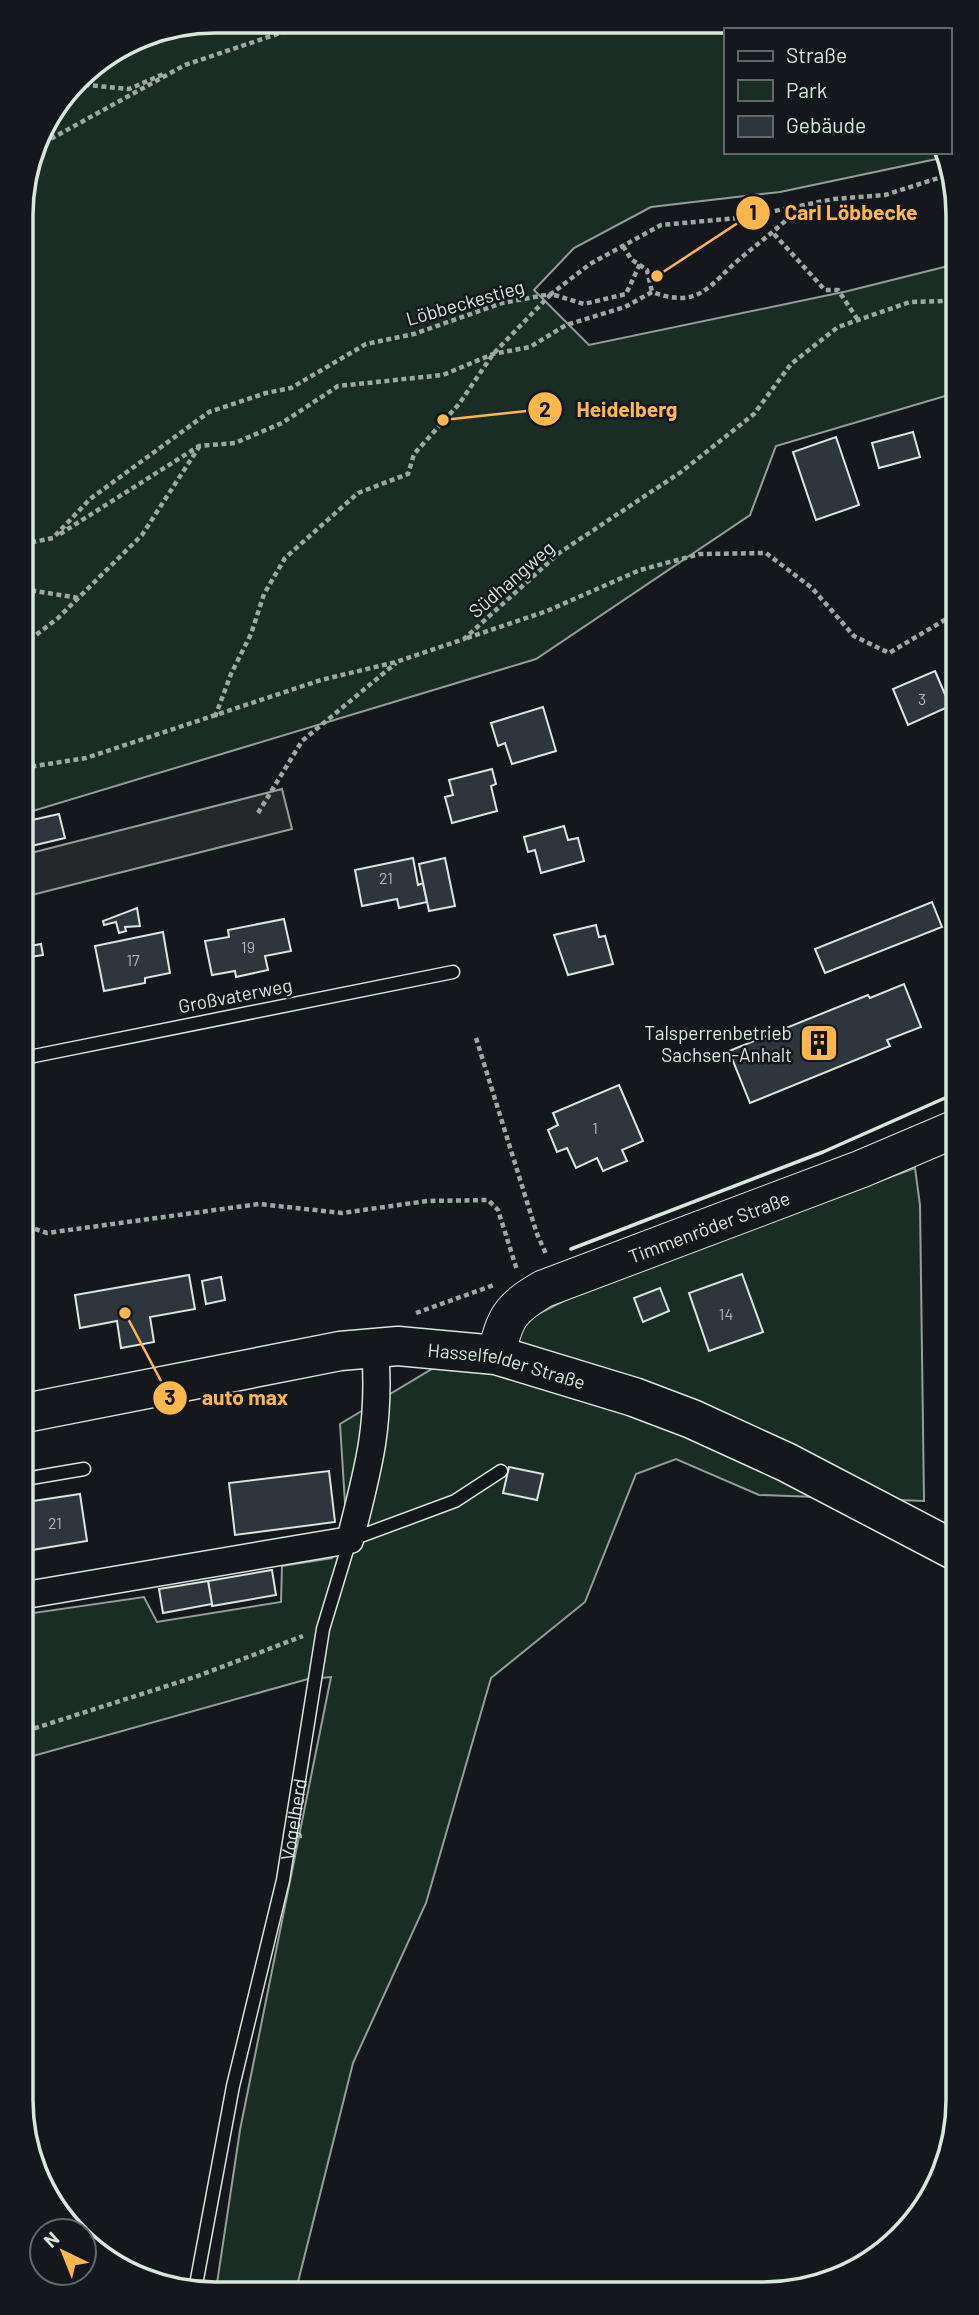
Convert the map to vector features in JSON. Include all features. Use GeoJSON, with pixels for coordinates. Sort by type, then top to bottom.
{"type":"FeatureCollection","features":[{"type":"Feature","properties":{"kind":"main road","name":"Timmenröder Straße"},"geometry":{"type":"LineString","coordinates":[[496,1355],[504,1322],[512,1310],[558,1282],[848,1174],[946,1133]]}},
{"type":"Feature","properties":{"kind":"main road","name":"Hasselfelder Straße"},"geometry":{"type":"LineString","coordinates":[[33,1411],[247,1368],[375,1346],[440,1348],[496,1355],[634,1396],[692,1419],[786,1462],[945,1545]]}},
{"type":"Feature","properties":{"kind":"street","name":"Vogelherd"},"geometry":{"type":"LineString","coordinates":[[350,1540],[373,1449],[377,1409],[375,1346]]}},
{"type":"Feature","properties":{"kind":"street"},"geometry":{"type":"LineString","coordinates":[[33,1594],[350,1540]]}},
{"type":"Feature","properties":{"kind":"lane","name":"Großvaterweg"},"geometry":{"type":"LineString","coordinates":[[34,1056],[453,972]]}},
{"type":"Feature","properties":{"kind":"lane"},"geometry":{"type":"LineString","coordinates":[[33,1478],[84,1469]]}},
{"type":"Feature","properties":{"kind":"lane"},"geometry":{"type":"LineString","coordinates":[[350,1540],[455,1501],[501,1471]]}},
{"type":"Feature","properties":{"kind":"lane","name":"Vogelherd"},"geometry":{"type":"LineString","coordinates":[[197,2280],[233,2086],[283,1880],[323,1629],[350,1540]]}},
{"type":"Feature","properties":{"kind":"path"},"geometry":{"type":"LineString","coordinates":[[89,85],[129,89],[185,65],[280,33]]}},
{"type":"Feature","properties":{"kind":"path"},"geometry":{"type":"LineString","coordinates":[[50,139],[185,65]]}},
{"type":"Feature","properties":{"kind":"path","name":"Löbbeckestieg"},"geometry":{"type":"LineString","coordinates":[[53,538],[90,499],[209,412],[266,393],[291,388],[366,344],[414,334],[502,303],[551,294],[590,264],[661,225],[739,218],[834,199],[885,195],[941,177]]}},
{"type":"Feature","properties":{"kind":"path"},"geometry":{"type":"LineString","coordinates":[[34,542],[53,538],[199,446],[235,443],[282,423],[338,386],[443,374],[493,354],[530,348],[566,325],[625,307],[652,292],[678,298],[703,293],[740,258],[774,233],[801,206]]}},
{"type":"Feature","properties":{"kind":"path"},"geometry":{"type":"LineString","coordinates":[[774,233],[825,290],[838,290],[858,320]]}},
{"type":"Feature","properties":{"kind":"path"},"geometry":{"type":"LineString","coordinates":[[623,246],[631,259],[647,270],[652,292]]}},
{"type":"Feature","properties":{"kind":"path"},"geometry":{"type":"LineString","coordinates":[[215,718],[231,674],[251,634],[264,594],[285,558],[358,493],[408,474],[414,454],[459,404],[493,354],[551,294],[584,304],[626,294],[640,264]]}},
{"type":"Feature","properties":{"kind":"path","name":"Südhangweg"},"geometry":{"type":"LineString","coordinates":[[34,766],[86,758],[215,718],[321,681],[396,662],[464,639],[559,553],[681,471],[754,414],[791,364],[838,327],[911,302],[946,299]]}},
{"type":"Feature","properties":{"kind":"path"},"geometry":{"type":"LineString","coordinates":[[34,636],[80,598],[142,535],[199,446]]}},
{"type":"Feature","properties":{"kind":"path"},"geometry":{"type":"LineString","coordinates":[[464,639],[547,611],[639,570],[700,554],[766,553],[812,587],[854,636],[889,653],[946,619]]}},
{"type":"Feature","properties":{"kind":"path"},"geometry":{"type":"LineString","coordinates":[[34,592],[80,598]]}},
{"type":"Feature","properties":{"kind":"path"},"geometry":{"type":"LineString","coordinates":[[258,813],[302,741],[396,662]]}},
{"type":"Feature","properties":{"kind":"path"},"geometry":{"type":"LineString","coordinates":[[476,1038],[537,1234],[558,1282]]}},
{"type":"Feature","properties":{"kind":"path"},"geometry":{"type":"LineString","coordinates":[[33,1228],[47,1233],[259,1204],[342,1213],[441,1200],[488,1200],[498,1210],[518,1276]]}},
{"type":"Feature","properties":{"kind":"path"},"geometry":{"type":"LineString","coordinates":[[33,1729],[198,1675],[323,1629]]}},
{"type":"Feature","properties":{"kind":"green space"},"geometry":{"type":"Polygon","coordinates":[[[216,33],[724,33],[724,154],[935,154],[937,159],[780,192],[651,207],[574,248],[534,290],[589,345],[848,291],[946,267],[946,396],[776,446],[750,515],[536,659],[34,811],[35,192],[47,146],[64,114],[105,71],[124,58],[157,43],[216,33]]]}},
{"type":"Feature","properties":{"kind":"green space"},"geometry":{"type":"Polygon","coordinates":[[[915,1168],[920,1205],[924,1501],[759,1495],[676,1459],[636,1474],[585,1602],[491,1678],[426,1903],[353,2063],[298,2282],[217,2282],[240,2130],[331,1677],[308,1679],[33,1756],[33,1613],[144,1597],[157,1622],[281,1602],[282,1566],[332,1558],[346,1519],[340,1424],[442,1363],[591,1287],[915,1168]]]}},
{"type":"Feature","properties":{"kind":"shaded area"},"geometry":{"type":"Polygon","coordinates":[[[282,789],[292,829],[34,895],[34,852],[282,789]]]}},
{"type":"Feature","properties":{"kind":"building"},"geometry":{"type":"Polygon","coordinates":[[[913,432],[920,457],[879,468],[872,443],[913,432]]]}},
{"type":"Feature","properties":{"kind":"building"},"geometry":{"type":"Polygon","coordinates":[[[836,437],[859,505],[816,520],[793,452],[836,437]]]}},
{"type":"Feature","properties":{"kind":"building"},"geometry":{"type":"Polygon","coordinates":[[[935,671],[946,696],[946,708],[908,725],[893,689],[935,671]]]}},
{"type":"Feature","properties":{"kind":"building"},"geometry":{"type":"Polygon","coordinates":[[[543,707],[556,751],[512,764],[505,743],[498,746],[491,723],[543,707]]]}},
{"type":"Feature","properties":{"kind":"building"},"geometry":{"type":"Polygon","coordinates":[[[492,769],[496,784],[491,786],[497,811],[452,823],[445,797],[453,795],[449,780],[492,769]]]}},
{"type":"Feature","properties":{"kind":"building"},"geometry":{"type":"Polygon","coordinates":[[[59,814],[65,838],[34,845],[34,820],[59,814]]]}},
{"type":"Feature","properties":{"kind":"building"},"geometry":{"type":"Polygon","coordinates":[[[564,826],[568,840],[578,838],[584,861],[541,873],[535,850],[528,852],[524,837],[564,826]]]}},
{"type":"Feature","properties":{"kind":"building"},"geometry":{"type":"Polygon","coordinates":[[[413,858],[418,885],[423,883],[427,902],[399,908],[397,899],[362,906],[355,870],[413,858]]]}},
{"type":"Feature","properties":{"kind":"building"},"geometry":{"type":"Polygon","coordinates":[[[445,858],[455,906],[429,911],[419,864],[445,858]]]}},
{"type":"Feature","properties":{"kind":"building"},"geometry":{"type":"Polygon","coordinates":[[[932,902],[942,927],[825,973],[815,949],[932,902]]]}},
{"type":"Feature","properties":{"kind":"building"},"geometry":{"type":"Polygon","coordinates":[[[137,908],[140,926],[125,927],[126,931],[119,933],[116,922],[104,925],[103,921],[137,908]]]}},
{"type":"Feature","properties":{"kind":"building"},"geometry":{"type":"Polygon","coordinates":[[[284,919],[291,951],[265,956],[268,970],[236,977],[235,971],[212,975],[205,941],[229,937],[228,930],[284,919]]]}},
{"type":"Feature","properties":{"kind":"building"},"geometry":{"type":"Polygon","coordinates":[[[596,925],[599,937],[605,936],[613,964],[568,975],[554,935],[596,925]]]}},
{"type":"Feature","properties":{"kind":"building"},"geometry":{"type":"Polygon","coordinates":[[[163,932],[170,973],[145,978],[145,983],[104,991],[95,946],[163,932]]]}},
{"type":"Feature","properties":{"kind":"building"},"geometry":{"type":"Polygon","coordinates":[[[41,944],[43,955],[34,956],[34,945],[41,944]]]}},
{"type":"Feature","properties":{"kind":"building","name":"Talsperrenbetrieb Sachsen-Anhalt"},"geometry":{"type":"Polygon","coordinates":[[[904,984],[921,1027],[887,1040],[890,1046],[750,1103],[729,1051],[868,995],[870,998],[904,984]]]}},
{"type":"Feature","properties":{"kind":"building"},"geometry":{"type":"Polygon","coordinates":[[[619,1085],[643,1141],[622,1150],[627,1161],[603,1171],[597,1158],[576,1168],[567,1148],[557,1152],[548,1130],[558,1125],[553,1113],[619,1085]]]}},
{"type":"Feature","properties":{"kind":"building"},"geometry":{"type":"Polygon","coordinates":[[[742,1274],[763,1332],[709,1351],[689,1293],[742,1274]]]}},
{"type":"Feature","properties":{"kind":"building"},"geometry":{"type":"Polygon","coordinates":[[[189,1275],[195,1309],[150,1317],[154,1342],[121,1348],[117,1321],[80,1328],[75,1295],[189,1275]]]}},
{"type":"Feature","properties":{"kind":"building"},"geometry":{"type":"Polygon","coordinates":[[[221,1277],[225,1300],[206,1304],[202,1281],[221,1277]]]}},
{"type":"Feature","properties":{"kind":"building"},"geometry":{"type":"Polygon","coordinates":[[[660,1288],[669,1311],[643,1322],[634,1298],[660,1288]]]}},
{"type":"Feature","properties":{"kind":"building"},"geometry":{"type":"Polygon","coordinates":[[[509,1467],[543,1474],[537,1500],[503,1493],[509,1467]]]}},
{"type":"Feature","properties":{"kind":"building"},"geometry":{"type":"Polygon","coordinates":[[[329,1471],[335,1522],[235,1535],[229,1483],[329,1471]]]}},
{"type":"Feature","properties":{"kind":"building"},"geometry":{"type":"Polygon","coordinates":[[[80,1494],[87,1541],[33,1550],[33,1501],[80,1494]]]}},
{"type":"Feature","properties":{"kind":"building"},"geometry":{"type":"Polygon","coordinates":[[[272,1570],[276,1595],[212,1606],[208,1581],[272,1570]]]}},
{"type":"Feature","properties":{"kind":"building"},"geometry":{"type":"Polygon","coordinates":[[[208,1581],[212,1604],[163,1613],[159,1589],[208,1581]]]}},
{"type":"Feature","properties":{"kind":"wall"},"geometry":{"type":"LineString","coordinates":[[571,1249],[823,1152],[946,1098]]}},
{"type":"Feature","properties":{"kind":"place","name":"Carl Löbbecke"},"geometry":{"type":"Point","coordinates":[657,276]}},
{"type":"Feature","properties":{"kind":"place","name":"Heidelberg"},"geometry":{"type":"Point","coordinates":[443,420]}},
{"type":"Feature","properties":{"kind":"place","name":"Talsperrenbetrieb Sachsen-Anhalt"},"geometry":{"type":"Point","coordinates":[819,1043]}},
{"type":"Feature","properties":{"kind":"place","name":"auto max"},"geometry":{"type":"Point","coordinates":[125,1313]}}]}
